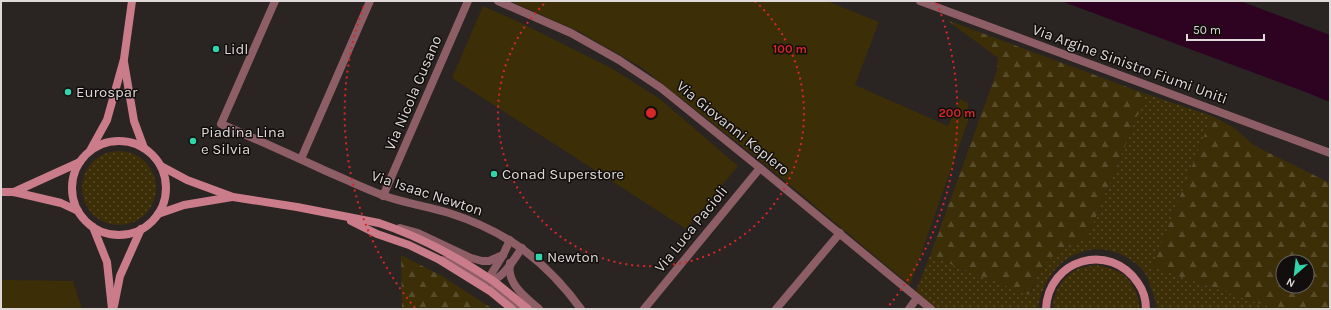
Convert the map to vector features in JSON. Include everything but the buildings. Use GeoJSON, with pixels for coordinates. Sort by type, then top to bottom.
{"type":"FeatureCollection","features":[{"type":"Feature","properties":{"kind":"main road"},"geometry":{"type":"LineString","coordinates":[[91,150],[103,144],[117,141],[131,142],[144,148],[154,156],[161,166],[165,178],[166,191],[164,203],[158,214],[148,225],[130,234],[104,232],[93,227],[85,220],[78,211],[72,192],[72,181],[75,171],[80,162],[91,150],[107,120],[124,60],[132,1]]}},
{"type":"Feature","properties":{"kind":"main road"},"geometry":{"type":"LineString","coordinates":[[124,60],[134,122],[144,148]]}},
{"type":"Feature","properties":{"kind":"main road"},"geometry":{"type":"LineString","coordinates":[[14,192],[80,162]]}},
{"type":"Feature","properties":{"kind":"main road"},"geometry":{"type":"LineString","coordinates":[[161,166],[187,180],[233,197],[298,207],[379,223],[392,227],[442,250],[492,281],[528,309]]}},
{"type":"Feature","properties":{"kind":"main road"},"geometry":{"type":"LineString","coordinates":[[1,192],[14,192],[61,203],[78,211]]}},
{"type":"Feature","properties":{"kind":"main road"},"geometry":{"type":"LineString","coordinates":[[158,214],[184,205],[233,197]]}},
{"type":"Feature","properties":{"kind":"main road"},"geometry":{"type":"LineString","coordinates":[[341,216],[377,234],[409,245],[440,260],[490,291],[512,309]]}},
{"type":"Feature","properties":{"kind":"main road"},"geometry":{"type":"LineString","coordinates":[[93,227],[108,262],[113,309]]}},
{"type":"Feature","properties":{"kind":"main road"},"geometry":{"type":"LineString","coordinates":[[113,309],[120,276],[142,229]]}},
{"type":"Feature","properties":{"kind":"main road"},"geometry":{"type":"LineString","coordinates":[[1046,309],[1046,300],[1052,285],[1062,272],[1075,264],[1090,259],[1106,260],[1121,266],[1133,275],[1142,288],[1147,307]]}},
{"type":"Feature","properties":{"kind":"street","name":"Via Isaac Newton"},"geometry":{"type":"LineString","coordinates":[[275,1],[221,124],[383,196],[449,213],[480,224],[510,240],[546,267],[567,289],[581,309]]}},
{"type":"Feature","properties":{"kind":"street"},"geometry":{"type":"LineString","coordinates":[[301,159],[370,1]]}},
{"type":"Feature","properties":{"kind":"street","name":"Via Nicola Cusano"},"geometry":{"type":"LineString","coordinates":[[383,196],[468,1]]}},
{"type":"Feature","properties":{"kind":"street","name":"Via Giovanni Keplero"},"geometry":{"type":"LineString","coordinates":[[498,1],[571,33],[619,60],[661,88],[931,309]]}},
{"type":"Feature","properties":{"kind":"street","name":"Via Argine Sinistro Fiumi Uniti"},"geometry":{"type":"LineString","coordinates":[[920,1],[1330,153]]}},
{"type":"Feature","properties":{"kind":"street","name":"Via Luca Pacioli"},"geometry":{"type":"LineString","coordinates":[[644,309],[760,168]]}},
{"type":"Feature","properties":{"kind":"street"},"geometry":{"type":"LineString","coordinates":[[392,227],[418,232],[470,258],[489,261],[503,255]]}},
{"type":"Feature","properties":{"kind":"street"},"geometry":{"type":"LineString","coordinates":[[776,309],[840,233]]}},
{"type":"Feature","properties":{"kind":"street"},"geometry":{"type":"LineString","coordinates":[[510,240],[490,276],[494,287],[502,296],[519,309]]}},
{"type":"Feature","properties":{"kind":"street"},"geometry":{"type":"LineString","coordinates":[[440,260],[449,261],[480,280],[492,281],[502,275],[522,248]]}},
{"type":"Feature","properties":{"kind":"street"},"geometry":{"type":"LineString","coordinates":[[510,263],[512,280],[520,291],[539,309]]}},
{"type":"Feature","properties":{"kind":"street"},"geometry":{"type":"LineString","coordinates":[[909,309],[917,298]]}},
{"type":"Feature","properties":{"kind":"green space"},"geometry":{"type":"Polygon","coordinates":[[[510,1],[827,1],[879,22],[855,85],[948,126],[960,99],[968,103],[968,121],[910,285],[761,161],[641,67],[578,31],[510,1]]]}},
{"type":"Feature","properties":{"kind":"green space"},"geometry":{"type":"Polygon","coordinates":[[[483,6],[517,21],[613,69],[660,99],[738,166],[686,229],[452,78],[483,6]]]}},
{"type":"Feature","properties":{"kind":"green space"},"geometry":{"type":"Polygon","coordinates":[[[947,20],[1146,94],[1087,239],[1066,246],[1048,260],[1040,270],[1029,295],[930,256],[997,71],[998,58],[947,20]]]}},
{"type":"Feature","properties":{"kind":"green space"},"geometry":{"type":"Polygon","coordinates":[[[1146,94],[1212,116],[1152,267],[1276,309],[1158,309],[1149,282],[1142,269],[1126,257],[1109,250],[1093,249],[1077,253],[1063,262],[1051,274],[1043,290],[1038,309],[937,309],[916,291],[930,256],[1030,295],[1040,270],[1048,260],[1066,246],[1087,239],[1146,94]]]}},
{"type":"Feature","properties":{"kind":"green space"},"geometry":{"type":"Polygon","coordinates":[[[1212,116],[1233,127],[1255,146],[1330,183],[1330,309],[1276,309],[1152,267],[1212,116]]]}},
{"type":"Feature","properties":{"kind":"green space"},"geometry":{"type":"Polygon","coordinates":[[[119,151],[133,154],[145,162],[153,174],[156,188],[153,202],[145,214],[133,222],[119,225],[105,222],[93,214],[85,202],[82,188],[85,174],[93,162],[105,154],[119,151]]]}},
{"type":"Feature","properties":{"kind":"green space"},"geometry":{"type":"Polygon","coordinates":[[[401,255],[442,276],[493,309],[402,309],[401,255]]]}},
{"type":"Feature","properties":{"kind":"green space"},"geometry":{"type":"Polygon","coordinates":[[[1096,265],[1114,270],[1127,278],[1135,291],[1140,309],[1053,309],[1053,302],[1057,290],[1064,280],[1080,268],[1096,265]]]}},
{"type":"Feature","properties":{"kind":"green space"},"geometry":{"type":"Polygon","coordinates":[[[1,280],[73,281],[82,309],[1,309],[1,280]]]}},
{"type":"Feature","properties":{"kind":"shaded area"},"geometry":{"type":"Polygon","coordinates":[[[1061,1],[1240,1],[1330,35],[1330,102],[1308,93],[1061,1]]]}},
{"type":"Feature","properties":{"kind":"place","name":"Lidl"},"geometry":{"type":"Point","coordinates":[216,49]}},
{"type":"Feature","properties":{"kind":"place","name":"Eurospar"},"geometry":{"type":"Point","coordinates":[68,92]}},
{"type":"Feature","properties":{"kind":"place","name":"Piadina Lina e Silvia"},"geometry":{"type":"Point","coordinates":[193,141]}},
{"type":"Feature","properties":{"kind":"place","name":"Conad Superstore"},"geometry":{"type":"Point","coordinates":[494,174]}},
{"type":"Feature","properties":{"kind":"place","name":"Newton"},"geometry":{"type":"Point","coordinates":[539,257]}}]}
